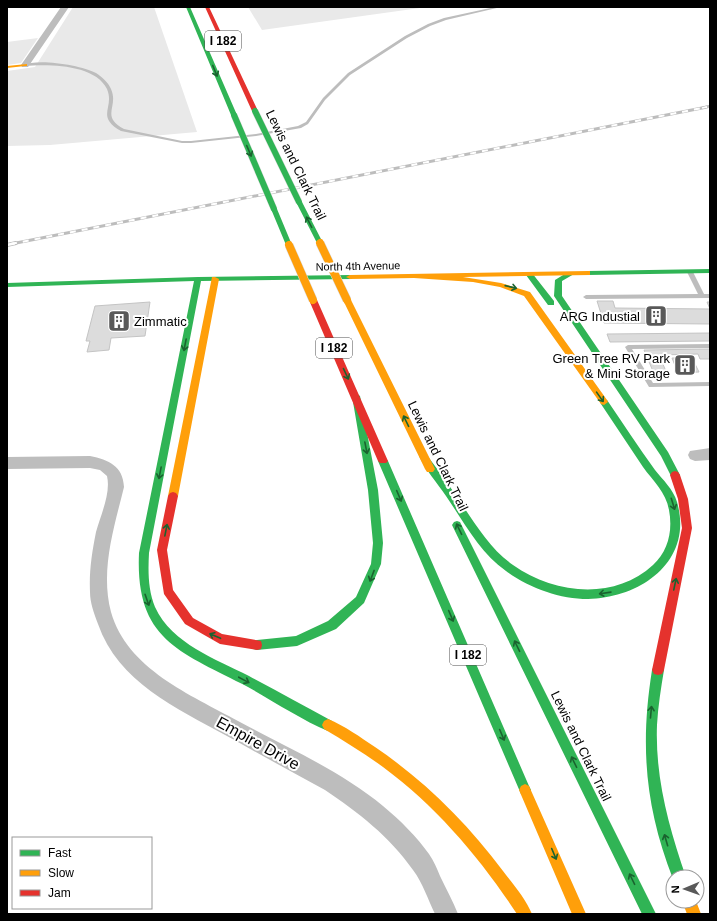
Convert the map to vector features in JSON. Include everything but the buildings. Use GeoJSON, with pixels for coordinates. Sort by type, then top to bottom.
{"type":"FeatureCollection","features":[{"type":"Feature","properties":{"kind":"main road"},"geometry":{"type":"LineString","coordinates":[[184,7],[200,35]]}},
{"type":"Feature","properties":{"kind":"main road","name":"I 182"},"geometry":{"type":"LineString","coordinates":[[188,7],[289,246],[356,396],[579,914]]}},
{"type":"Feature","properties":{"kind":"main road","name":"Lewis and Clark Trail"},"geometry":{"type":"LineString","coordinates":[[207,7],[299,202],[649,914]]}},
{"type":"Feature","properties":{"kind":"main road"},"geometry":{"type":"LineString","coordinates":[[235,44],[239,75]]}},
{"type":"Feature","properties":{"kind":"main road"},"geometry":{"type":"LineString","coordinates":[[7,67],[25,64]]}},
{"type":"Feature","properties":{"kind":"main road","name":"North 4th Avenue"},"geometry":{"type":"LineString","coordinates":[[7,285],[198,279],[710,272]]}},
{"type":"Feature","properties":{"kind":"main road"},"geometry":{"type":"LineString","coordinates":[[530,274],[665,454]]}},
{"type":"Feature","properties":{"kind":"main road"},"geometry":{"type":"LineString","coordinates":[[527,294],[530,274]]}},
{"type":"Feature","properties":{"kind":"main road"},"geometry":{"type":"LineString","coordinates":[[570,274],[559,280],[558,296],[665,454],[676,474],[687,514],[687,528],[654,685],[650,744],[652,778],[659,814],[676,869]]}},
{"type":"Feature","properties":{"kind":"main road"},"geometry":{"type":"LineString","coordinates":[[417,277],[494,283],[517,288],[527,294],[671,498],[676,520],[676,533],[673,547],[667,559],[658,570],[632,587],[616,592],[580,594],[543,586],[510,568],[484,545],[423,456]]}},
{"type":"Feature","properties":{"kind":"main road"},"geometry":{"type":"LineString","coordinates":[[198,279],[143,558],[143,585],[147,601],[154,616],[164,630],[177,643],[340,731],[400,770],[431,797],[461,828],[490,864],[525,914]]}},
{"type":"Feature","properties":{"kind":"main road"},"geometry":{"type":"LineString","coordinates":[[215,279],[162,550],[163,575],[167,590],[174,604],[198,627],[213,636],[230,642],[261,646],[287,643],[306,638],[334,623],[352,608],[363,594],[371,580],[376,565],[378,550],[374,490],[356,396]]}},
{"type":"Feature","properties":{"kind":"street"},"geometry":{"type":"LineString","coordinates":[[25,64],[65,7]]}},
{"type":"Feature","properties":{"kind":"street","name":"Empire Drive"},"geometry":{"type":"LineString","coordinates":[[7,462],[90,462],[103,464],[110,468],[117,480],[100,561],[98,574],[99,594],[103,614],[110,632],[120,650],[134,667],[150,682],[332,783],[352,795],[376,814],[400,837],[422,863],[446,914]]}},
{"type":"Feature","properties":{"kind":"lane"},"geometry":{"type":"LineString","coordinates":[[25,64],[47,63],[64,65],[80,68],[99,77],[106,83],[110,90],[110,120],[115,126],[123,130],[185,142],[232,138],[302,126],[306,123],[324,99],[349,74],[406,37],[440,21],[499,7]]}},
{"type":"Feature","properties":{"kind":"lane"},"geometry":{"type":"LineString","coordinates":[[690,272],[702,296]]}},
{"type":"Feature","properties":{"kind":"lane"},"geometry":{"type":"LineString","coordinates":[[586,297],[710,296]]}},
{"type":"Feature","properties":{"kind":"lane"},"geometry":{"type":"LineString","coordinates":[[710,346],[628,347],[651,385],[710,384]]}},
{"type":"Feature","properties":{"kind":"shaded area"},"geometry":{"type":"Polygon","coordinates":[[[73,7],[154,7],[197,132],[50,145],[7,146],[7,71],[35,67],[73,7]]]}},
{"type":"Feature","properties":{"kind":"shaded area"},"geometry":{"type":"Polygon","coordinates":[[[248,7],[427,7],[262,30],[248,7]]]}},
{"type":"Feature","properties":{"kind":"shaded area"},"geometry":{"type":"Polygon","coordinates":[[[38,38],[21,63],[7,65],[7,42],[38,38]]]}},
{"type":"Feature","properties":{"kind":"railway"},"geometry":{"type":"LineString","coordinates":[[702,108],[710,106]]}},
{"type":"Feature","properties":{"kind":"railway"},"geometry":{"type":"LineString","coordinates":[[702,108],[707,107]]}},
{"type":"Feature","properties":{"kind":"railway"},"geometry":{"type":"LineString","coordinates":[[15,243],[702,108]]}},
{"type":"Feature","properties":{"kind":"railway"},"geometry":{"type":"LineString","coordinates":[[7,245],[15,243]]}},
{"type":"Feature","properties":{"kind":"railway"},"geometry":{"type":"LineString","coordinates":[[11,244],[15,243]]}},
{"type":"Feature","properties":{"kind":"traffic: fast"},"geometry":{"type":"LineString","coordinates":[[188,7],[234,115]]}},
{"type":"Feature","properties":{"kind":"traffic: fast"},"geometry":{"type":"LineString","coordinates":[[255,111],[299,202]]}},
{"type":"Feature","properties":{"kind":"traffic: fast"},"geometry":{"type":"LineString","coordinates":[[234,115],[274,209]]}},
{"type":"Feature","properties":{"kind":"traffic: fast"},"geometry":{"type":"LineString","coordinates":[[299,202],[320,243]]}},
{"type":"Feature","properties":{"kind":"traffic: fast"},"geometry":{"type":"LineString","coordinates":[[274,209],[289,245]]}},
{"type":"Feature","properties":{"kind":"traffic: fast"},"geometry":{"type":"LineString","coordinates":[[588,273],[710,271]]}},
{"type":"Feature","properties":{"kind":"traffic: fast"},"geometry":{"type":"LineString","coordinates":[[570,274],[559,280],[558,296],[665,454],[675,475]]}},
{"type":"Feature","properties":{"kind":"traffic: fast"},"geometry":{"type":"LineString","coordinates":[[530,275],[551,303]]}},
{"type":"Feature","properties":{"kind":"traffic: fast"},"geometry":{"type":"LineString","coordinates":[[7,285],[198,279],[350,277]]}},
{"type":"Feature","properties":{"kind":"traffic: fast"},"geometry":{"type":"LineString","coordinates":[[198,279],[144,553],[144,582],[148,603],[159,623],[179,644],[205,660],[328,725]]}},
{"type":"Feature","properties":{"kind":"traffic: fast"},"geometry":{"type":"LineString","coordinates":[[257,645],[297,641],[332,625],[360,600],[376,564],[378,543],[373,490],[356,396]]}},
{"type":"Feature","properties":{"kind":"traffic: fast"},"geometry":{"type":"LineString","coordinates":[[423,456],[495,556],[509,568],[526,579],[545,587],[566,592],[587,594],[608,593],[628,588],[646,578],[665,559],[674,538],[675,515],[670,495],[652,472],[604,402]]}},
{"type":"Feature","properties":{"kind":"traffic: fast"},"geometry":{"type":"LineString","coordinates":[[383,461],[525,790]]}},
{"type":"Feature","properties":{"kind":"traffic: fast"},"geometry":{"type":"LineString","coordinates":[[457,525],[649,914]]}},
{"type":"Feature","properties":{"kind":"traffic: fast"},"geometry":{"type":"LineString","coordinates":[[658,670],[651,725],[653,775],[663,825],[676,869]]}},
{"type":"Feature","properties":{"kind":"traffic: slow"},"geometry":{"type":"LineString","coordinates":[[7,67],[25,65]]}},
{"type":"Feature","properties":{"kind":"traffic: slow"},"geometry":{"type":"LineString","coordinates":[[320,243],[347,300]]}},
{"type":"Feature","properties":{"kind":"traffic: slow"},"geometry":{"type":"LineString","coordinates":[[289,245],[313,300]]}},
{"type":"Feature","properties":{"kind":"traffic: slow"},"geometry":{"type":"LineString","coordinates":[[350,277],[588,273]]}},
{"type":"Feature","properties":{"kind":"traffic: slow"},"geometry":{"type":"LineString","coordinates":[[417,277],[487,282],[527,294],[604,402]]}},
{"type":"Feature","properties":{"kind":"traffic: slow"},"geometry":{"type":"LineString","coordinates":[[173,496],[215,279]]}},
{"type":"Feature","properties":{"kind":"traffic: slow"},"geometry":{"type":"LineString","coordinates":[[347,300],[430,469]]}},
{"type":"Feature","properties":{"kind":"traffic: slow"},"geometry":{"type":"LineString","coordinates":[[328,725],[387,762],[414,783],[439,806],[485,857],[525,914]]}},
{"type":"Feature","properties":{"kind":"traffic: slow"},"geometry":{"type":"LineString","coordinates":[[525,790],[579,914]]}},
{"type":"Feature","properties":{"kind":"traffic: slow"},"geometry":{"type":"LineString","coordinates":[[692,909],[694,914]]}},
{"type":"Feature","properties":{"kind":"traffic: jam"},"geometry":{"type":"LineString","coordinates":[[207,7],[255,111]]}},
{"type":"Feature","properties":{"kind":"traffic: jam"},"geometry":{"type":"LineString","coordinates":[[313,300],[383,461]]}},
{"type":"Feature","properties":{"kind":"traffic: jam"},"geometry":{"type":"LineString","coordinates":[[658,670],[687,528],[683,499],[675,475]]}},
{"type":"Feature","properties":{"kind":"traffic: jam"},"geometry":{"type":"LineString","coordinates":[[173,496],[162,550],[168,591],[189,621],[220,639],[257,645]]}},
{"type":"Feature","properties":{"kind":"place","name":"ARG Industial"},"geometry":{"type":"Point","coordinates":[656,316]}},
{"type":"Feature","properties":{"kind":"place","name":"Zimmatic"},"geometry":{"type":"Point","coordinates":[119,321]}},
{"type":"Feature","properties":{"kind":"place","name":"Green Tree RV Park & Mini Storage"},"geometry":{"type":"Point","coordinates":[685,365]}}]}
